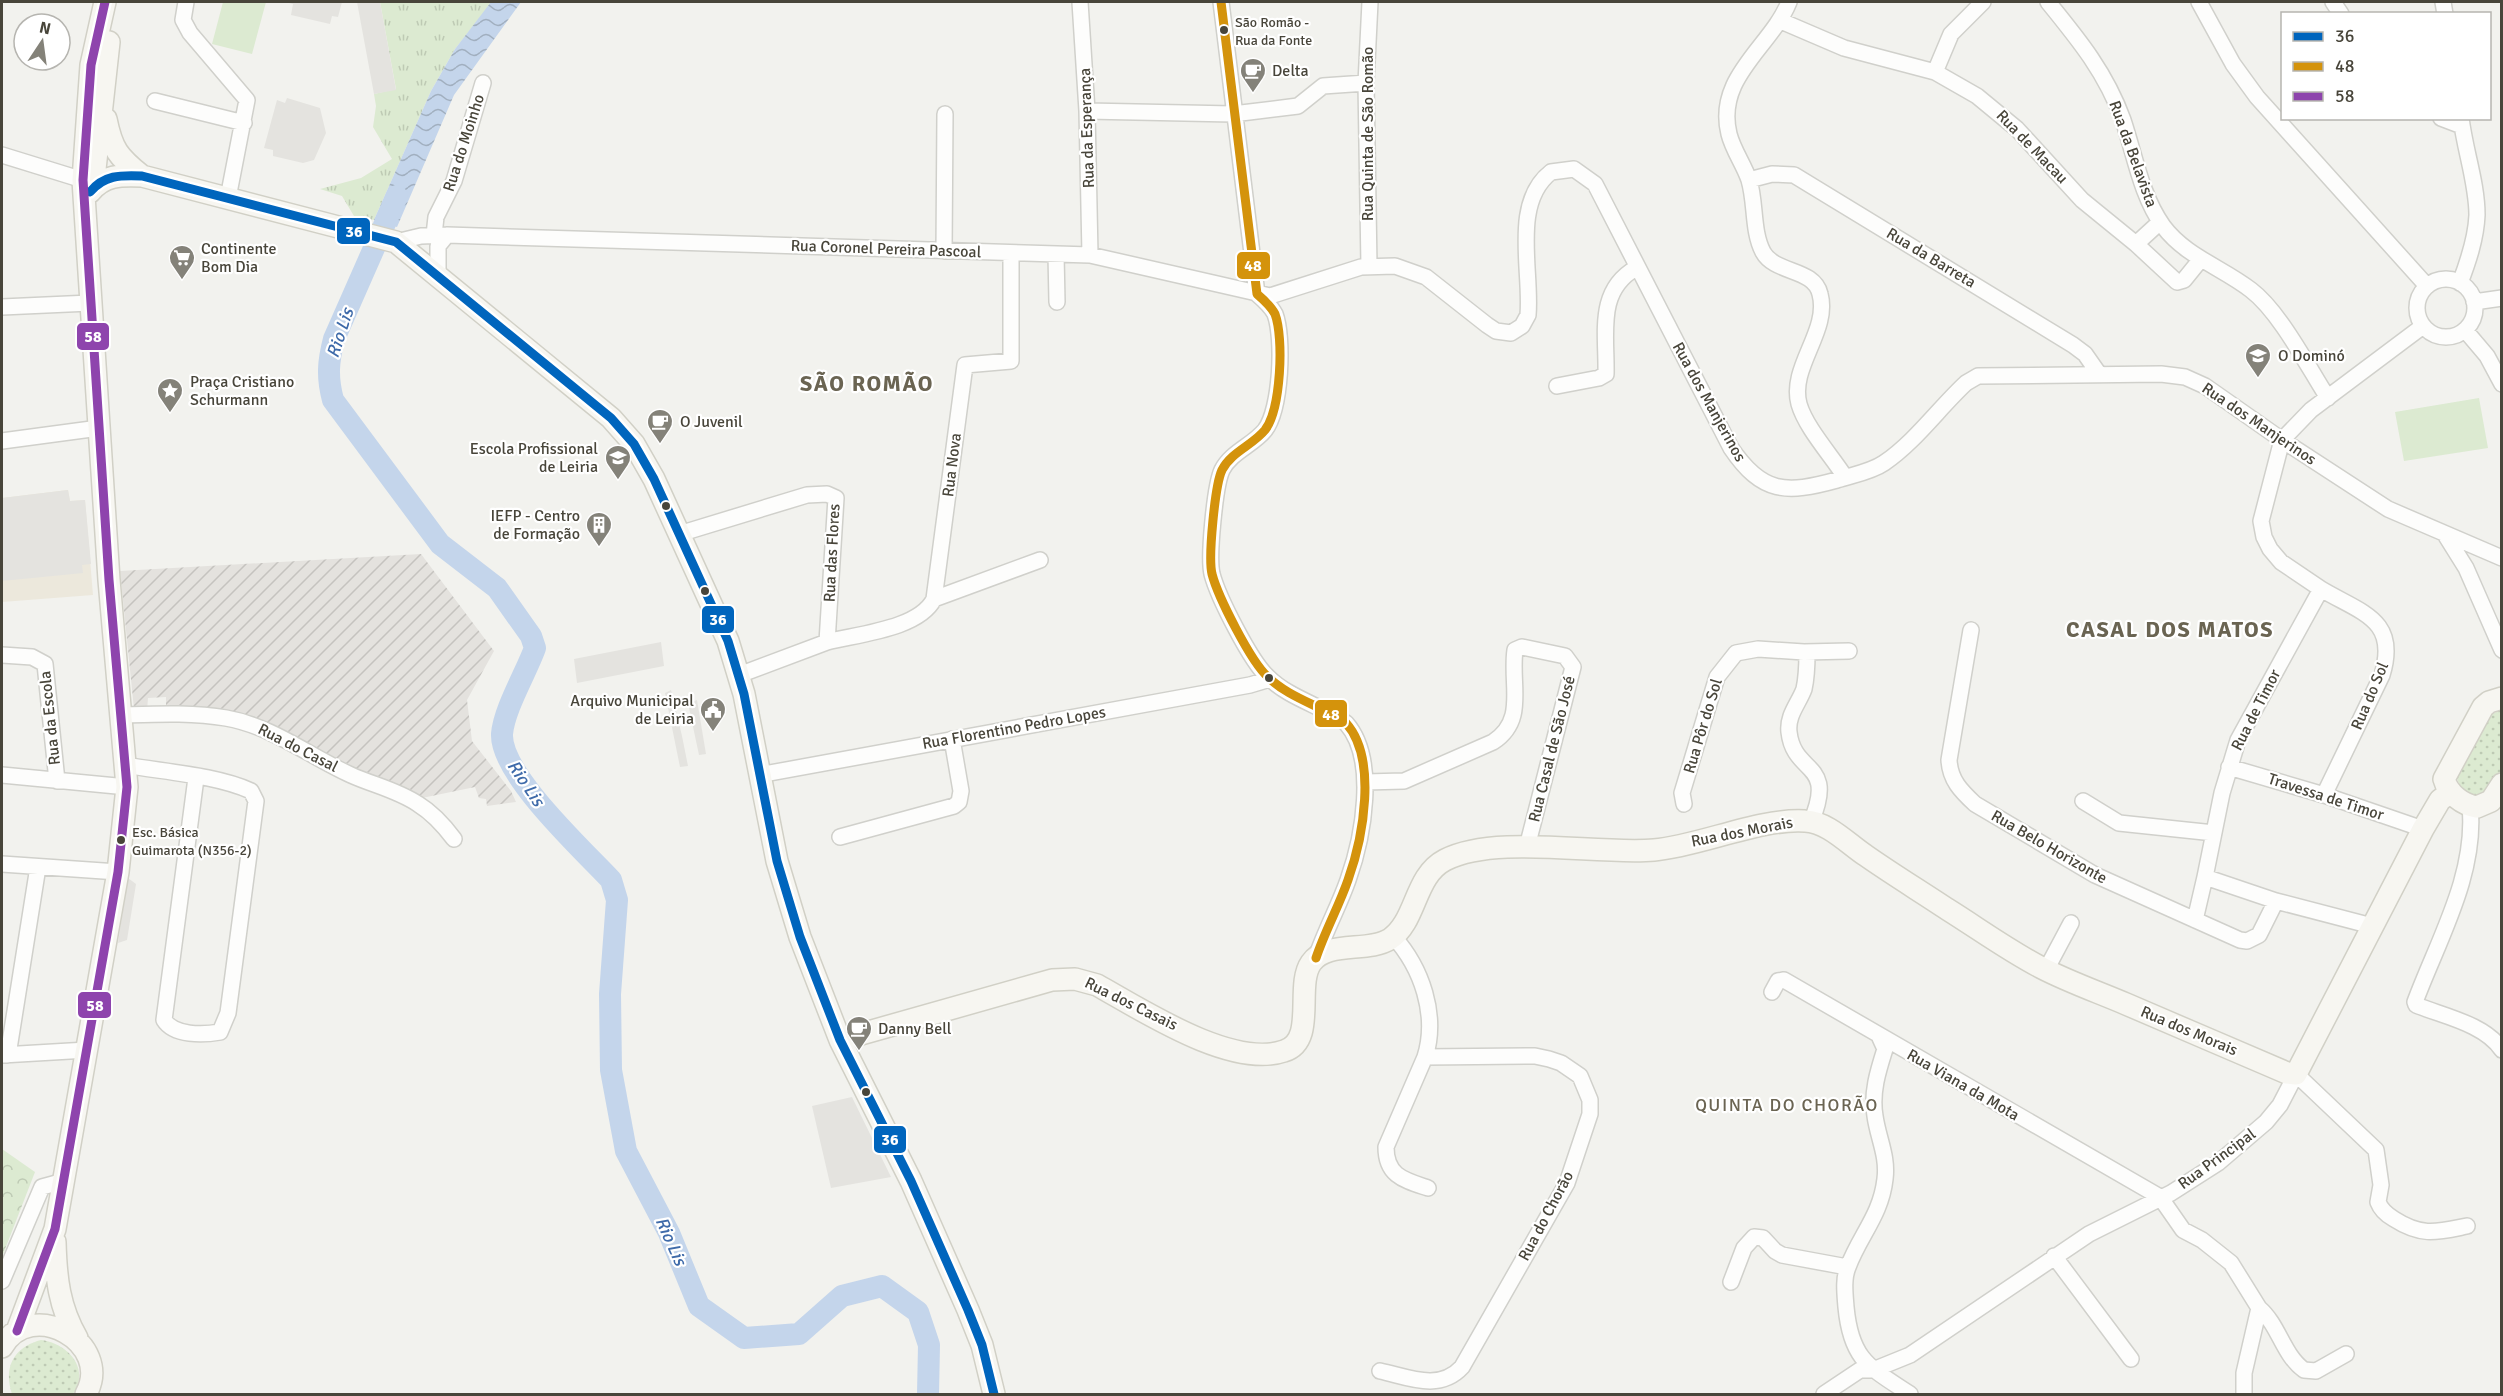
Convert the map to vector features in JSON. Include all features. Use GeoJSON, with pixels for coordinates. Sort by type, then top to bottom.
{"type":"FeatureCollection","features":[{"type":"Feature","properties":{"kind":"main road"},"geometry":{"type":"LineString","coordinates":[[2,1347],[17,1331],[55,1229],[118,873],[127,787],[90,303],[86,194],[85,123],[91,65],[105,2]]}},
{"type":"Feature","properties":{"kind":"main road"},"geometry":{"type":"LineString","coordinates":[[86,194],[97,158],[106,60],[118,2]]}},
{"type":"Feature","properties":{"kind":"main road"},"geometry":{"type":"LineString","coordinates":[[103,104],[113,147],[132,176]]}},
{"type":"Feature","properties":{"kind":"main road"},"geometry":{"type":"LineString","coordinates":[[85,123],[90,148],[97,158],[132,176]]}},
{"type":"Feature","properties":{"kind":"main road"},"geometry":{"type":"LineString","coordinates":[[86,194],[103,180],[132,176],[230,188],[348,229],[396,242],[611,418],[627,434],[654,478],[728,641],[739,675],[777,861],[800,937],[840,1040],[911,1181],[968,1310],[986,1359],[994,1395]]}},
{"type":"Feature","properties":{"kind":"main road"},"geometry":{"type":"LineString","coordinates":[[2501,696],[2483,707],[2444,779],[2451,792],[2470,806],[2487,804],[2502,784]]}},
{"type":"Feature","properties":{"kind":"main road","name":"Rua Principal"},"geometry":{"type":"LineString","coordinates":[[2296,1074],[2423,829],[2440,800],[2451,792]]}},
{"type":"Feature","properties":{"kind":"main road","name":"Rua dos Morais"},"geometry":{"type":"LineString","coordinates":[[1393,936],[1402,925],[1426,879],[1440,863],[1472,852],[1527,848],[1653,850],[1773,825],[1811,822],[1823,826],[1861,853],[2046,970],[2296,1074]]}},
{"type":"Feature","properties":{"kind":"main road"},"geometry":{"type":"LineString","coordinates":[[1316,958],[1329,952],[1385,942],[1393,936]]}},
{"type":"Feature","properties":{"kind":"main road","name":"Rua dos Casais"},"geometry":{"type":"LineString","coordinates":[[840,1040],[1052,980],[1075,979],[1097,985],[1222,1047],[1251,1053],[1279,1053],[1293,1048],[1300,1039],[1306,979],[1312,961],[1316,958]]}},
{"type":"Feature","properties":{"kind":"main road"},"geometry":{"type":"LineString","coordinates":[[55,1229],[57,1287],[65,1317],[88,1356],[92,1372],[86,1395]]}},
{"type":"Feature","properties":{"kind":"main road"},"geometry":{"type":"LineString","coordinates":[[17,1331],[30,1326],[50,1326],[69,1333],[79,1342]]}},
{"type":"Feature","properties":{"kind":"street"},"geometry":{"type":"LineString","coordinates":[[186,2],[183,20],[190,33],[247,100],[230,188]]}},
{"type":"Feature","properties":{"kind":"street","name":"Rua da Esperança"},"geometry":{"type":"LineString","coordinates":[[1080,2],[1087,111],[1090,255]]}},
{"type":"Feature","properties":{"kind":"street"},"geometry":{"type":"LineString","coordinates":[[1221,2],[1257,294],[1273,310],[1278,328],[1275,408],[1271,422],[1263,432],[1228,461],[1222,471],[1210,560],[1216,583],[1255,663],[1270,679],[1346,723],[1358,742],[1365,782],[1353,864],[1316,958]]}},
{"type":"Feature","properties":{"kind":"street","name":"Rua Quinta de São Romão"},"geometry":{"type":"LineString","coordinates":[[1369,266],[1366,83],[1370,2]]}},
{"type":"Feature","properties":{"kind":"street"},"geometry":{"type":"LineString","coordinates":[[1789,2],[1781,21],[1745,64],[1735,83],[1729,106],[1729,134],[1749,180],[1763,251],[1773,262],[1809,279],[1820,291],[1821,314],[1797,393],[1804,417],[1845,477]]}},
{"type":"Feature","properties":{"kind":"street"},"geometry":{"type":"LineString","coordinates":[[1935,72],[1951,34],[1983,2]]}},
{"type":"Feature","properties":{"kind":"street","name":"Rua da Belavista"},"geometry":{"type":"LineString","coordinates":[[2048,2],[2091,54],[2108,86],[2122,119],[2142,183],[2160,222],[2178,242],[2252,290],[2265,304],[2328,398]]}},
{"type":"Feature","properties":{"kind":"street"},"geometry":{"type":"LineString","coordinates":[[2199,2],[2233,64],[2257,97],[2427,286]]}},
{"type":"Feature","properties":{"kind":"street","name":"Rua de Macau"},"geometry":{"type":"LineString","coordinates":[[1781,21],[1844,48],[1935,72],[1996,110],[2082,200],[2136,244],[2177,282],[2184,280],[2201,259]]}},
{"type":"Feature","properties":{"kind":"street"},"geometry":{"type":"LineString","coordinates":[[1087,111],[1233,114],[1298,106],[1323,86],[1366,83]]}},
{"type":"Feature","properties":{"kind":"street","name":"Rua do Moinho"},"geometry":{"type":"LineString","coordinates":[[438,276],[438,246],[441,235],[436,217],[454,181],[483,84]]}},
{"type":"Feature","properties":{"kind":"street"},"geometry":{"type":"LineString","coordinates":[[155,101],[244,123]]}},
{"type":"Feature","properties":{"kind":"street"},"geometry":{"type":"LineString","coordinates":[[944,251],[945,114]]}},
{"type":"Feature","properties":{"kind":"street"},"geometry":{"type":"LineString","coordinates":[[2460,283],[2471,251],[2477,217],[2476,200],[2461,122]]}},
{"type":"Feature","properties":{"kind":"street"},"geometry":{"type":"LineString","coordinates":[[2,155],[86,194]]}},
{"type":"Feature","properties":{"kind":"street","name":"Rua dos Manjerinos"},"geometry":{"type":"LineString","coordinates":[[1369,266],[1395,266],[1416,272],[1496,331],[1511,333],[1522,326],[1528,315],[1528,225],[1533,198],[1545,176],[1566,168],[1581,172],[1595,184],[1636,268],[1731,448],[1749,472],[1761,481],[1783,489],[1806,488],[1886,462],[1960,388],[1978,376],[2161,374],[2196,381],[2282,441],[2388,509],[2446,536],[2502,558]]}},
{"type":"Feature","properties":{"kind":"street","name":"Rua da Barreta"},"geometry":{"type":"LineString","coordinates":[[1749,180],[1783,173],[1794,175],[2073,345],[2085,354],[2099,374]]}},
{"type":"Feature","properties":{"kind":"street"},"geometry":{"type":"LineString","coordinates":[[2136,244],[2160,222]]}},
{"type":"Feature","properties":{"kind":"street","name":"Rua Coronel Pereira Pascoal"},"geometry":{"type":"LineString","coordinates":[[396,242],[441,235],[1090,255],[1257,294],[1277,296],[1369,266]]}},
{"type":"Feature","properties":{"kind":"street","name":"Rua Nova"},"geometry":{"type":"LineString","coordinates":[[934,599],[965,365],[1011,361],[1011,253]]}},
{"type":"Feature","properties":{"kind":"street"},"geometry":{"type":"LineString","coordinates":[[1056,254],[1057,302]]}},
{"type":"Feature","properties":{"kind":"street"},"geometry":{"type":"LineString","coordinates":[[1557,386],[1599,378],[1606,374],[1607,306],[1620,279],[1636,268]]}},
{"type":"Feature","properties":{"kind":"street"},"geometry":{"type":"LineString","coordinates":[[2443,279],[2460,283],[2474,302],[2474,312],[2465,330],[2448,337],[2430,333],[2418,318],[2417,301],[2427,286],[2443,279]]}},
{"type":"Feature","properties":{"kind":"street"},"geometry":{"type":"LineString","coordinates":[[2474,302],[2502,298]]}},
{"type":"Feature","properties":{"kind":"street"},"geometry":{"type":"LineString","coordinates":[[2,307],[90,303]]}},
{"type":"Feature","properties":{"kind":"street"},"geometry":{"type":"LineString","coordinates":[[2321,589],[2281,562],[2264,537],[2261,521],[2282,441],[2311,411],[2423,326]]}},
{"type":"Feature","properties":{"kind":"street"},"geometry":{"type":"LineString","coordinates":[[2465,330],[2487,356],[2502,384]]}},
{"type":"Feature","properties":{"kind":"street"},"geometry":{"type":"LineString","coordinates":[[2,441],[99,428]]}},
{"type":"Feature","properties":{"kind":"street","name":"Rua das Flores"},"geometry":{"type":"LineString","coordinates":[[679,534],[807,495],[834,496],[837,503],[827,642]]}},
{"type":"Feature","properties":{"kind":"street"},"geometry":{"type":"LineString","coordinates":[[2446,536],[2466,568],[2502,650]]}},
{"type":"Feature","properties":{"kind":"street"},"geometry":{"type":"LineString","coordinates":[[739,675],[827,642],[912,620],[925,613],[934,599],[1040,560]]}},
{"type":"Feature","properties":{"kind":"street","name":"Rua de Timor"},"geometry":{"type":"LineString","coordinates":[[2195,920],[2229,767],[2238,740],[2321,589]]}},
{"type":"Feature","properties":{"kind":"street","name":"Rua do Sol"},"geometry":{"type":"LineString","coordinates":[[2321,589],[2371,618],[2382,628],[2387,644],[2387,659],[2382,675],[2324,795]]}},
{"type":"Feature","properties":{"kind":"street","name":"Rua Belo Horizonte"},"geometry":{"type":"LineString","coordinates":[[1971,630],[1949,760],[1952,777],[1964,794],[1975,804],[2095,875],[2247,941],[2259,935],[2276,901]]}},
{"type":"Feature","properties":{"kind":"street","name":"Rua Casal de São José"},"geometry":{"type":"LineString","coordinates":[[1365,782],[1404,781],[1493,742],[1504,735],[1514,718],[1515,650],[1522,647],[1565,656],[1573,663],[1572,673],[1527,848]]}},
{"type":"Feature","properties":{"kind":"street","name":"Rua Pôr do Sol"},"geometry":{"type":"LineString","coordinates":[[1684,804],[1682,793],[1717,677],[1724,665],[1736,653],[1750,650],[1849,651]]}},
{"type":"Feature","properties":{"kind":"street"},"geometry":{"type":"LineString","coordinates":[[1807,652],[1803,690],[1790,717],[1789,732],[1797,754],[1816,773],[1819,782],[1820,799],[1811,822]]}},
{"type":"Feature","properties":{"kind":"street","name":"Rua da Escola"},"geometry":{"type":"LineString","coordinates":[[2,655],[37,658],[46,668],[57,781]]}},
{"type":"Feature","properties":{"kind":"street","name":"Rua Florentino Pedro Lopes"},"geometry":{"type":"LineString","coordinates":[[759,775],[1250,685],[1270,679]]}},
{"type":"Feature","properties":{"kind":"street","name":"Rua do Casal"},"geometry":{"type":"LineString","coordinates":[[120,715],[177,714],[224,717],[244,722],[294,744],[350,775],[399,793],[420,805],[454,840]]}},
{"type":"Feature","properties":{"kind":"street"},"geometry":{"type":"LineString","coordinates":[[840,837],[954,806],[959,802],[961,791],[952,739]]}},
{"type":"Feature","properties":{"kind":"street"},"geometry":{"type":"LineString","coordinates":[[125,765],[196,778],[239,786],[251,791],[256,801],[228,1013],[220,1032],[209,1034],[176,1031],[164,1020],[196,778]]}},
{"type":"Feature","properties":{"kind":"street","name":"Travessa de Timor"},"geometry":{"type":"LineString","coordinates":[[2229,767],[2324,795],[2423,829]]}},
{"type":"Feature","properties":{"kind":"street"},"geometry":{"type":"LineString","coordinates":[[2,775],[127,787]]}},
{"type":"Feature","properties":{"kind":"street"},"geometry":{"type":"LineString","coordinates":[[2083,801],[2119,823],[2214,833]]}},
{"type":"Feature","properties":{"kind":"street"},"geometry":{"type":"LineString","coordinates":[[2470,806],[2470,831],[2458,897],[2415,1002],[2416,1005],[2478,1030],[2502,1050]]}},
{"type":"Feature","properties":{"kind":"street"},"geometry":{"type":"LineString","coordinates":[[2,864],[118,873]]}},
{"type":"Feature","properties":{"kind":"street"},"geometry":{"type":"LineString","coordinates":[[38,867],[5,1055],[87,1050]]}},
{"type":"Feature","properties":{"kind":"street"},"geometry":{"type":"LineString","coordinates":[[2205,877],[2276,901],[2372,926]]}},
{"type":"Feature","properties":{"kind":"street"},"geometry":{"type":"LineString","coordinates":[[2046,970],[2071,923]]}},
{"type":"Feature","properties":{"kind":"street"},"geometry":{"type":"LineString","coordinates":[[1393,936],[1413,961],[1422,981],[1430,1036],[1425,1057],[1386,1147],[1386,1160],[1396,1175],[1428,1188]]}},
{"type":"Feature","properties":{"kind":"street","name":"Rua Viana da Mota"},"geometry":{"type":"LineString","coordinates":[[1772,992],[1778,981],[1784,980],[1880,1038],[2160,1197]]}},
{"type":"Feature","properties":{"kind":"street"},"geometry":{"type":"LineString","coordinates":[[1880,1038],[1885,1048],[1876,1079],[1874,1107],[1885,1158],[1885,1182],[1875,1219],[1847,1267],[1845,1286],[1850,1337],[1858,1354],[1873,1370],[1910,1395]]}},
{"type":"Feature","properties":{"kind":"street","name":"Rua do Chorão"},"geometry":{"type":"LineString","coordinates":[[1380,1371],[1438,1382],[1451,1377],[1462,1366],[1567,1183],[1590,1114],[1587,1088],[1580,1076],[1561,1063],[1535,1056],[1425,1057]]}},
{"type":"Feature","properties":{"kind":"street"},"geometry":{"type":"LineString","coordinates":[[2296,1074],[2376,1150],[2381,1185],[2378,1202],[2388,1215],[2411,1229],[2423,1232],[2467,1226]]}},
{"type":"Feature","properties":{"kind":"street","name":"Rua Principal"},"geometry":{"type":"LineString","coordinates":[[1824,1395],[1849,1375],[1860,1370],[1873,1370],[1910,1355],[2089,1234],[2160,1197],[2218,1163],[2248,1140],[2280,1105],[2296,1074]]}},
{"type":"Feature","properties":{"kind":"street"},"geometry":{"type":"LineString","coordinates":[[2,1281],[42,1186],[64,1181]]}},
{"type":"Feature","properties":{"kind":"street"},"geometry":{"type":"LineString","coordinates":[[2160,1197],[2182,1230],[2202,1240],[2231,1263],[2259,1308],[2267,1315],[2293,1359],[2304,1370],[2316,1371],[2346,1354]]}},
{"type":"Feature","properties":{"kind":"street"},"geometry":{"type":"LineString","coordinates":[[1731,1282],[1744,1248],[1754,1237],[1763,1238],[1782,1255],[1847,1267]]}},
{"type":"Feature","properties":{"kind":"street"},"geometry":{"type":"LineString","coordinates":[[2054,1256],[2131,1359]]}},
{"type":"Feature","properties":{"kind":"street"},"geometry":{"type":"LineString","coordinates":[[2244,1395],[2244,1373],[2259,1308]]}},
{"type":"Feature","properties":{"kind":"shaded area"},"geometry":{"type":"Polygon","coordinates":[[[342,2],[338,17],[332,16],[330,24],[291,15],[293,4],[289,3],[342,2]]]}},
{"type":"Feature","properties":{"kind":"shaded area"},"geometry":{"type":"Polygon","coordinates":[[[357,2],[380,2],[396,90],[374,94],[357,2]]]}},
{"type":"Feature","properties":{"kind":"shaded area"},"geometry":{"type":"Polygon","coordinates":[[[287,98],[320,108],[326,133],[314,160],[303,163],[273,156],[273,150],[264,148],[277,100],[285,103],[287,98]]]}},
{"type":"Feature","properties":{"kind":"shaded area"},"geometry":{"type":"Polygon","coordinates":[[[68,490],[70,501],[85,500],[93,595],[2,602],[2,498],[68,490]]]}},
{"type":"Feature","properties":{"kind":"shaded area"},"geometry":{"type":"Polygon","coordinates":[[[68,490],[70,501],[85,500],[91,564],[82,565],[83,573],[2,581],[2,498],[68,490]]]}},
{"type":"Feature","properties":{"kind":"shaded area"},"geometry":{"type":"Polygon","coordinates":[[[421,554],[494,651],[467,700],[472,741],[511,791],[516,802],[487,806],[486,799],[479,798],[475,787],[422,798],[416,793],[369,778],[243,715],[166,712],[166,697],[148,698],[147,711],[134,709],[120,571],[421,554]]]}},
{"type":"Feature","properties":{"kind":"shaded area"},"geometry":{"type":"Polygon","coordinates":[[[661,642],[664,666],[577,683],[574,659],[661,642]]]}},
{"type":"Feature","properties":{"kind":"shaded area"},"geometry":{"type":"Polygon","coordinates":[[[671,690],[688,766],[680,767],[665,693],[671,690]]]}},
{"type":"Feature","properties":{"kind":"shaded area"},"geometry":{"type":"Polygon","coordinates":[[[697,700],[706,754],[699,755],[688,703],[697,700]]]}},
{"type":"Feature","properties":{"kind":"shaded area"},"geometry":{"type":"Polygon","coordinates":[[[128,878],[136,884],[127,940],[118,943],[128,878]]]}},
{"type":"Feature","properties":{"kind":"shaded area"},"geometry":{"type":"Polygon","coordinates":[[[852,1097],[891,1177],[831,1188],[812,1106],[852,1097]]]}},
{"type":"Feature","properties":{"kind":"green space"},"geometry":{"type":"Polygon","coordinates":[[[223,2],[266,2],[252,54],[212,44],[223,2]]]}},
{"type":"Feature","properties":{"kind":"green space"},"geometry":{"type":"Polygon","coordinates":[[[380,2],[492,2],[455,49],[431,91],[374,220],[354,216],[342,196],[320,189],[361,178],[392,159],[373,127],[376,106],[374,94],[396,89],[380,2]]]}},
{"type":"Feature","properties":{"kind":"green space"},"geometry":{"type":"Polygon","coordinates":[[[2479,398],[2488,448],[2404,461],[2395,412],[2479,398]]]}},
{"type":"Feature","properties":{"kind":"green space"},"geometry":{"type":"Polygon","coordinates":[[[2501,710],[2501,770],[2483,799],[2462,793],[2456,775],[2490,715],[2501,710]]]}},
{"type":"Feature","properties":{"kind":"green space"},"geometry":{"type":"Polygon","coordinates":[[[2,1149],[35,1172],[2,1257],[2,1149]]]}},
{"type":"Feature","properties":{"kind":"green space"},"geometry":{"type":"Polygon","coordinates":[[[41,1340],[60,1346],[74,1358],[79,1375],[73,1394],[12,1394],[9,1375],[13,1360],[24,1348],[41,1340]]]}},
{"type":"Feature","properties":{"kind":"water"},"geometry":{"type":"Polygon","coordinates":[[[491,2],[521,2],[454,95],[397,227],[374,220],[431,91],[455,49],[491,2]]]}},
{"type":"Feature","properties":{"kind":"waterway","name":"Rio Lis"},"geometry":{"type":"LineString","coordinates":[[397,196],[334,339],[329,370],[333,400],[440,544],[497,588],[531,636],[535,648],[511,702],[504,724],[502,734],[505,751],[514,770],[528,790],[564,832],[611,880],[617,900],[610,994],[611,1070],[626,1151],[669,1233],[699,1306],[744,1338],[799,1334],[842,1296],[882,1286],[918,1312],[929,1345],[928,1394]]}},
{"type":"Feature","properties":{"kind":"transit line","name":"58"},"geometry":{"type":"LineString","coordinates":[[17,1331],[55,1229],[118,872],[127,787],[109,580],[83,180],[91,65],[105,2]]}},
{"type":"Feature","properties":{"kind":"transit line","name":"48"},"geometry":{"type":"LineString","coordinates":[[1221,2],[1257,294],[1275,314],[1280,356],[1278,390],[1270,420],[1265,430],[1226,464],[1219,478],[1212,538],[1212,574],[1236,629],[1261,669],[1286,691],[1346,723],[1356,738],[1365,777],[1365,799],[1354,863],[1316,958]]}},
{"type":"Feature","properties":{"kind":"transit line","name":"36"},"geometry":{"type":"LineString","coordinates":[[90,192],[101,182],[113,177],[142,176],[396,242],[611,418],[634,444],[654,479],[728,641],[744,694],[777,861],[800,937],[840,1040],[911,1181],[968,1310],[982,1345],[994,1394]]}},
{"type":"Feature","properties":{"kind":"place","name":"São Romão - Rua da Fonte"},"geometry":{"type":"Point","coordinates":[1224,30]}},
{"type":"Feature","properties":{"kind":"place","name":"Delta"},"geometry":{"type":"Point","coordinates":[1253,94]}},
{"type":"Feature","properties":{"kind":"place","name":"Continente Bom Dia"},"geometry":{"type":"Point","coordinates":[182,281]}},
{"type":"Feature","properties":{"kind":"place","name":"O Dominó"},"geometry":{"type":"Point","coordinates":[2258,379]}},
{"type":"Feature","properties":{"kind":"place","name":"Praça Cristiano Schurmann"},"geometry":{"type":"Point","coordinates":[170,414]}},
{"type":"Feature","properties":{"kind":"place","name":"O Juvenil"},"geometry":{"type":"Point","coordinates":[660,445]}},
{"type":"Feature","properties":{"kind":"place","name":"Escola Profissional de Leiria"},"geometry":{"type":"Point","coordinates":[618,481]}},
{"type":"Feature","properties":{"kind":"place","name":"IEFP - Centro de Formação"},"geometry":{"type":"Point","coordinates":[599,548]}},
{"type":"Feature","properties":{"kind":"place","name":"Arquivo Municipal de Leiria"},"geometry":{"type":"Point","coordinates":[713,733]}},
{"type":"Feature","properties":{"kind":"place","name":"Esc. Básica Guimarota (N356-2)"},"geometry":{"type":"Point","coordinates":[121,840]}},
{"type":"Feature","properties":{"kind":"place","name":"Danny Bell"},"geometry":{"type":"Point","coordinates":[859,1052]}},
{"type":"Feature","properties":{"kind":"district","name":"SÃO ROMÃO"},"geometry":{"type":"Point","coordinates":[867,383]}},
{"type":"Feature","properties":{"kind":"district","name":"CASAL DOS MATOS"},"geometry":{"type":"Point","coordinates":[2170,629]}},
{"type":"Feature","properties":{"kind":"district","name":"QUINTA DO CHORÃO"},"geometry":{"type":"Point","coordinates":[1787,1105]}}]}
